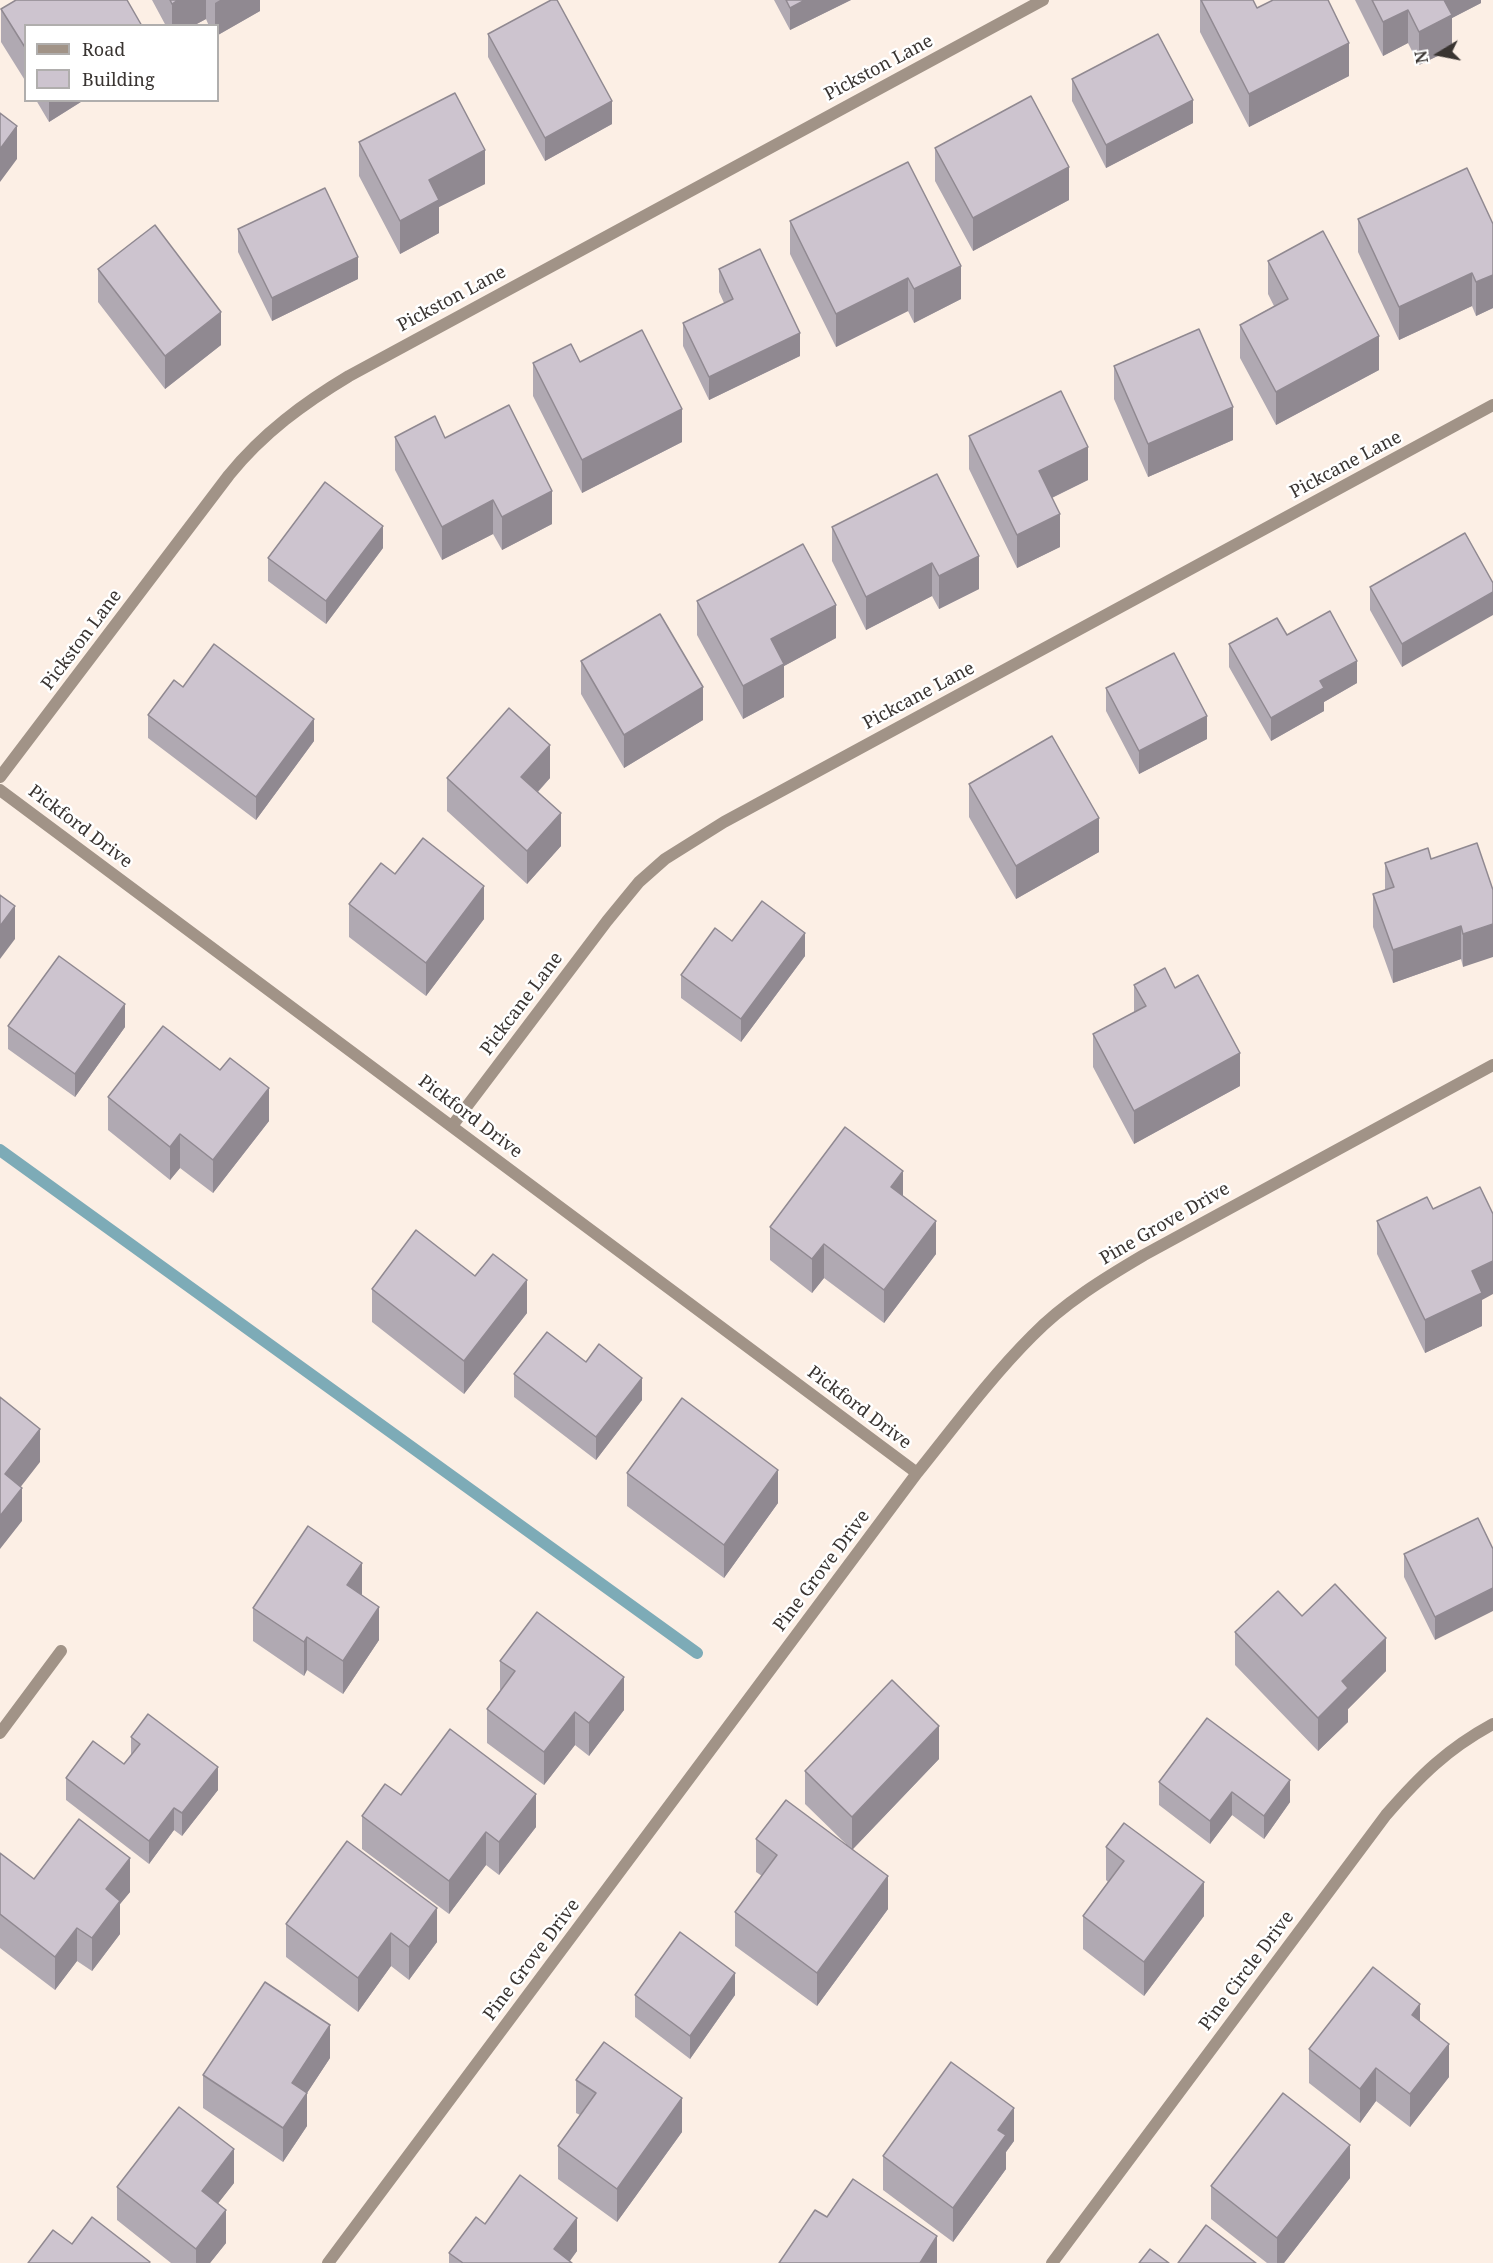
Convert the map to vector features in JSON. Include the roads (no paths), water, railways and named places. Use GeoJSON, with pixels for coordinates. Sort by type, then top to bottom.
{"type":"FeatureCollection","features":[{"type":"Feature","properties":{"kind":"street","name":"Pickston Lane"},"geometry":{"type":"LineString","coordinates":[[0,777],[241,460],[292,413],[349,376],[1043,0]]}},
{"type":"Feature","properties":{"kind":"street","name":"Pickcane Lane"},"geometry":{"type":"LineString","coordinates":[[452,1126],[607,921],[639,882],[665,859],[745,810],[1493,405]]}},
{"type":"Feature","properties":{"kind":"street","name":"Pickford Drive"},"geometry":{"type":"LineString","coordinates":[[0,790],[917,1473]]}},
{"type":"Feature","properties":{"kind":"street","name":"Pine Grove Drive"},"geometry":{"type":"LineString","coordinates":[[328,2263],[917,1473],[987,1386],[1033,1334],[1095,1286],[1174,1237],[1493,1065]]}},
{"type":"Feature","properties":{"kind":"street"},"geometry":{"type":"LineString","coordinates":[[0,1732],[61,1652]]}},
{"type":"Feature","properties":{"kind":"street","name":"Pine Circle Drive"},"geometry":{"type":"LineString","coordinates":[[1052,2263],[1386,1815],[1435,1763],[1467,1739],[1493,1724]]}},
{"type":"Feature","properties":{"kind":"waterway"},"geometry":{"type":"LineString","coordinates":[[0,1150],[697,1653]]}}]}
